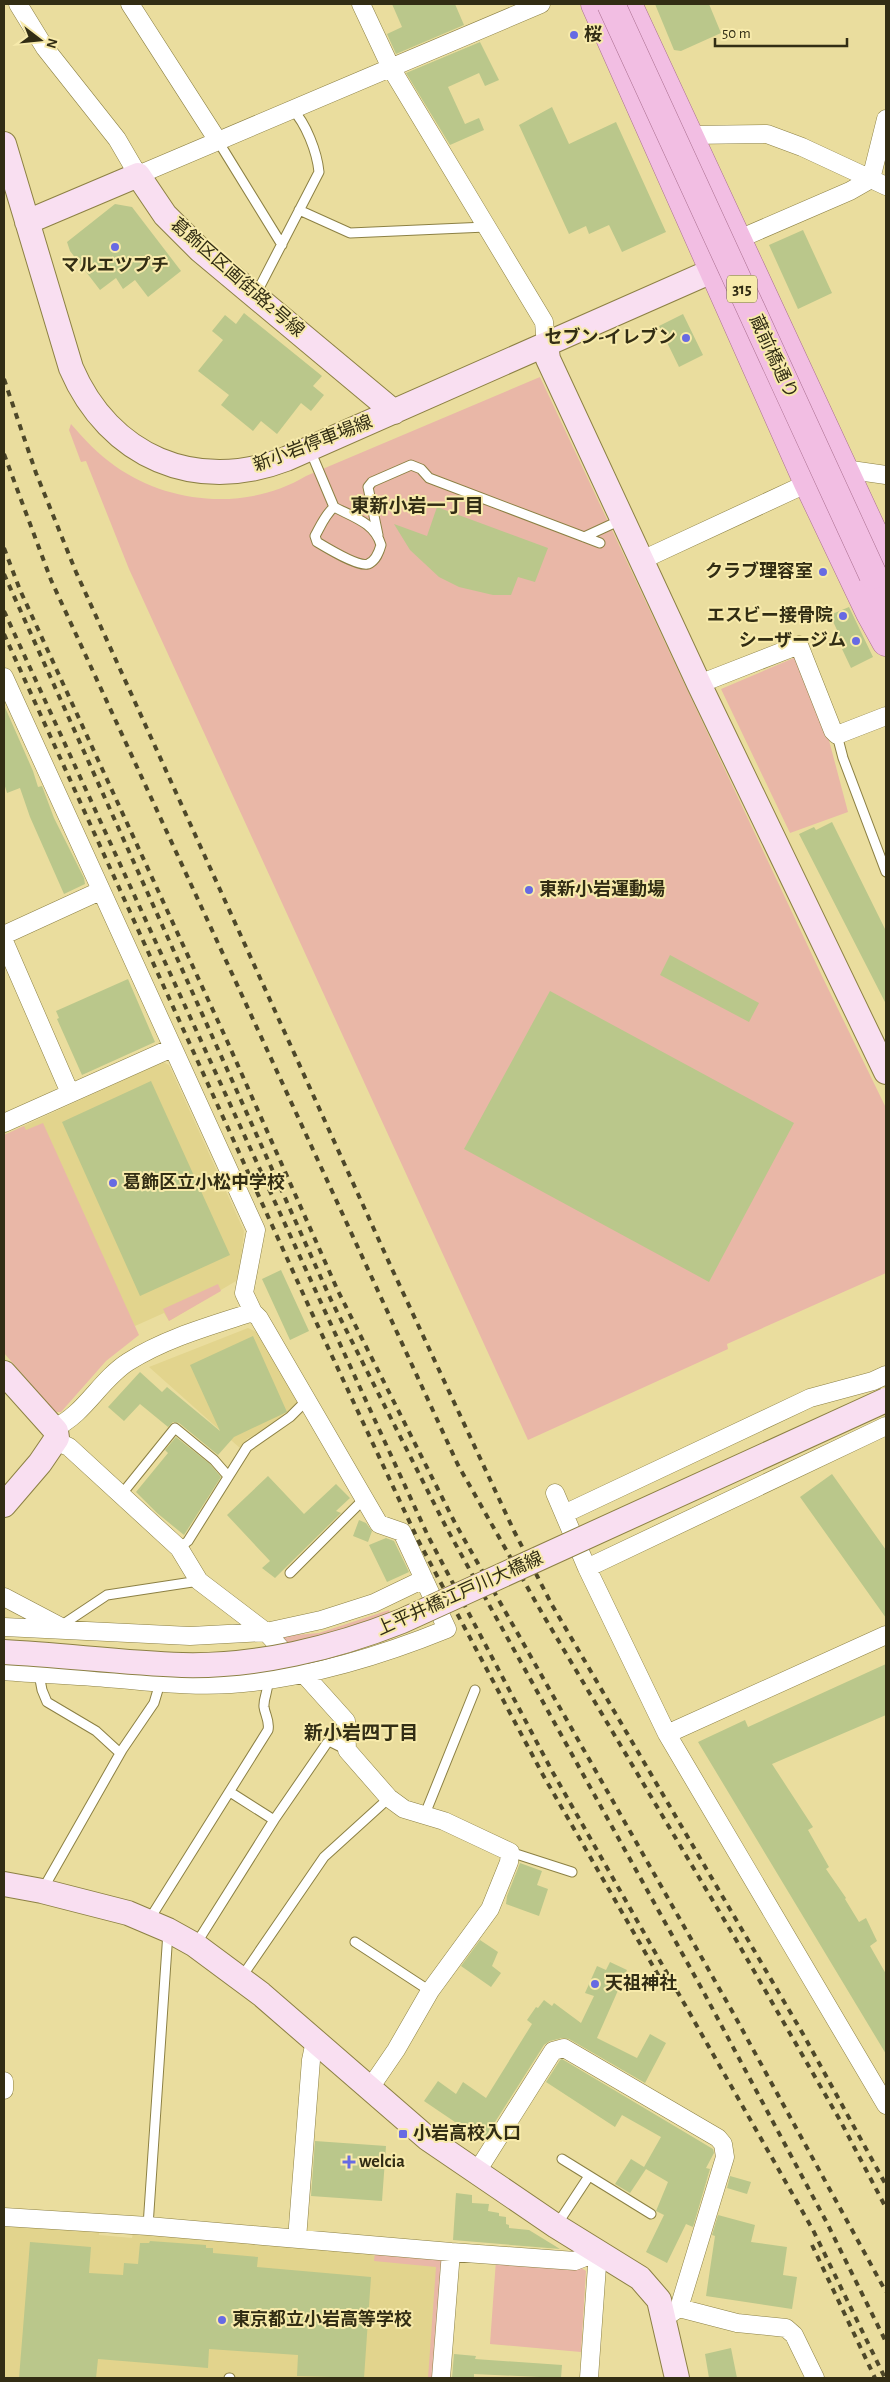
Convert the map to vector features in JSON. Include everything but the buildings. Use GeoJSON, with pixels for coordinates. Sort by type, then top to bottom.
{"type":"FeatureCollection","features":[{"type":"Feature","properties":{"kind":"main road"},"geometry":{"type":"LineString","coordinates":[[595,4],[712,271],[808,483],[870,613],[886,642]]}},
{"type":"Feature","properties":{"kind":"main road","name":"蔵前橋通り"},"geometry":{"type":"LineString","coordinates":[[611,4],[882,577],[886,610]]}},
{"type":"Feature","properties":{"kind":"main road"},"geometry":{"type":"LineString","coordinates":[[628,4],[844,469],[882,577]]}},
{"type":"Feature","properties":{"kind":"main road"},"geometry":{"type":"LineString","coordinates":[[731,313],[736,303],[746,297],[758,298],[768,304]]}},
{"type":"Feature","properties":{"kind":"street"},"geometry":{"type":"LineString","coordinates":[[18,4],[45,48],[117,139],[138,175]]}},
{"type":"Feature","properties":{"kind":"street"},"geometry":{"type":"LineString","coordinates":[[130,4],[218,141]]}},
{"type":"Feature","properties":{"kind":"street"},"geometry":{"type":"LineString","coordinates":[[361,4],[392,68],[544,322],[548,359],[698,684],[886,1072]]}},
{"type":"Feature","properties":{"kind":"street"},"geometry":{"type":"LineString","coordinates":[[27,222],[541,4]]}},
{"type":"Feature","properties":{"kind":"street"},"geometry":{"type":"LineString","coordinates":[[878,182],[886,119]]}},
{"type":"Feature","properties":{"kind":"street"},"geometry":{"type":"LineString","coordinates":[[689,135],[767,134],[802,147],[878,182]]}},
{"type":"Feature","properties":{"kind":"street","name":"新小岩停車場線"},"geometry":{"type":"LineString","coordinates":[[4,144],[76,379],[92,407],[135,448],[170,464],[202,472],[216,473],[259,469],[309,449],[546,346],[712,271],[742,248]]}},
{"type":"Feature","properties":{"kind":"street","name":"葛飾区区画街路2号線"},"geometry":{"type":"LineString","coordinates":[[138,175],[165,215],[200,250],[394,412]]}},
{"type":"Feature","properties":{"kind":"street"},"geometry":{"type":"LineString","coordinates":[[742,248],[850,191],[878,182]]}},
{"type":"Feature","properties":{"kind":"street"},"geometry":{"type":"LineString","coordinates":[[844,469],[886,475]]}},
{"type":"Feature","properties":{"kind":"street"},"geometry":{"type":"LineString","coordinates":[[642,560],[808,483]]}},
{"type":"Feature","properties":{"kind":"street"},"geometry":{"type":"LineString","coordinates":[[698,684],[799,645],[833,731],[837,735],[886,716]]}},
{"type":"Feature","properties":{"kind":"street"},"geometry":{"type":"LineString","coordinates":[[4,677],[7,696],[100,891],[256,1230],[244,1292],[252,1312],[259,1318],[379,1524],[402,1532],[447,1628],[378,1654],[303,1674],[232,1684],[160,1683],[4,1671]]}},
{"type":"Feature","properties":{"kind":"street"},"geometry":{"type":"LineString","coordinates":[[4,935],[100,891]]}},
{"type":"Feature","properties":{"kind":"street"},"geometry":{"type":"LineString","coordinates":[[4,940],[70,1094]]}},
{"type":"Feature","properties":{"kind":"street"},"geometry":{"type":"LineString","coordinates":[[4,1123],[172,1048]]}},
{"type":"Feature","properties":{"kind":"street"},"geometry":{"type":"LineString","coordinates":[[4,1505],[40,1463],[55,1435],[100,1386],[127,1363],[189,1333],[252,1312]]}},
{"type":"Feature","properties":{"kind":"street"},"geometry":{"type":"LineString","coordinates":[[4,1373],[55,1435],[179,1548],[199,1581],[266,1632],[346,1721],[347,1750],[389,1798],[404,1810],[444,1820],[510,1852],[509,1862],[490,1909],[430,1992],[396,2050],[370,2088]]}},
{"type":"Feature","properties":{"kind":"street"},"geometry":{"type":"LineString","coordinates":[[564,1514],[810,1398],[882,1386],[886,1415]]}},
{"type":"Feature","properties":{"kind":"street","name":"上平井橋江戸川大橋線"},"geometry":{"type":"LineString","coordinates":[[4,1652],[183,1665],[222,1664],[272,1657],[345,1642],[402,1621],[882,1386]]}},
{"type":"Feature","properties":{"kind":"street"},"geometry":{"type":"LineString","coordinates":[[587,1568],[886,1426]]}},
{"type":"Feature","properties":{"kind":"street"},"geometry":{"type":"LineString","coordinates":[[555,1493],[587,1568],[667,1734],[886,2105]]}},
{"type":"Feature","properties":{"kind":"street"},"geometry":{"type":"LineString","coordinates":[[4,1627],[64,1628],[190,1636],[266,1632],[321,1620],[374,1603],[424,1579]]}},
{"type":"Feature","properties":{"kind":"street"},"geometry":{"type":"LineString","coordinates":[[4,1597],[64,1628]]}},
{"type":"Feature","properties":{"kind":"street"},"geometry":{"type":"LineString","coordinates":[[667,1734],[886,1635]]}},
{"type":"Feature","properties":{"kind":"street"},"geometry":{"type":"LineString","coordinates":[[4,1884],[42,1891],[128,1913],[159,1925],[195,1945],[241,1978],[428,2138],[476,2173],[556,2226],[640,2278],[672,2313],[736,2323],[786,2328],[794,2335],[815,2378]]}},
{"type":"Feature","properties":{"kind":"street"},"geometry":{"type":"LineString","coordinates":[[297,2239],[311,2060],[315,2041]]}},
{"type":"Feature","properties":{"kind":"street"},"geometry":{"type":"LineString","coordinates":[[476,2173],[553,2051],[564,2048],[718,2138],[724,2148],[725,2157],[672,2313],[677,2378]]}},
{"type":"Feature","properties":{"kind":"street"},"geometry":{"type":"LineString","coordinates":[[4,2081],[4,2090]]}},
{"type":"Feature","properties":{"kind":"street"},"geometry":{"type":"LineString","coordinates":[[4,2217],[148,2226],[575,2261],[598,2252]]}},
{"type":"Feature","properties":{"kind":"street"},"geometry":{"type":"LineString","coordinates":[[441,2378],[451,2252]]}},
{"type":"Feature","properties":{"kind":"street"},"geometry":{"type":"LineString","coordinates":[[589,2378],[598,2252]]}},
{"type":"Feature","properties":{"kind":"lane"},"geometry":{"type":"LineString","coordinates":[[255,296],[319,172],[318,161],[299,117],[291,109]]}},
{"type":"Feature","properties":{"kind":"lane"},"geometry":{"type":"LineString","coordinates":[[218,141],[282,245]]}},
{"type":"Feature","properties":{"kind":"lane"},"geometry":{"type":"LineString","coordinates":[[299,210],[350,233],[486,227]]}},
{"type":"Feature","properties":{"kind":"lane"},"geometry":{"type":"LineString","coordinates":[[309,449],[334,507],[373,528],[378,535]]}},
{"type":"Feature","properties":{"kind":"lane"},"geometry":{"type":"LineString","coordinates":[[334,507],[327,513],[316,536],[317,542],[357,563],[367,564],[379,553],[381,545],[368,487],[372,482],[411,465],[421,469],[429,478],[600,543]]}},
{"type":"Feature","properties":{"kind":"lane"},"geometry":{"type":"LineString","coordinates":[[584,537],[623,519]]}},
{"type":"Feature","properties":{"kind":"lane"},"geometry":{"type":"LineString","coordinates":[[837,735],[843,758],[886,872]]}},
{"type":"Feature","properties":{"kind":"lane"},"geometry":{"type":"LineString","coordinates":[[179,1548],[188,1541],[247,1447],[290,1417],[306,1400]]}},
{"type":"Feature","properties":{"kind":"lane"},"geometry":{"type":"LineString","coordinates":[[121,1494],[175,1428],[214,1460],[228,1476]]}},
{"type":"Feature","properties":{"kind":"lane"},"geometry":{"type":"LineString","coordinates":[[290,1573],[364,1499]]}},
{"type":"Feature","properties":{"kind":"lane"},"geometry":{"type":"LineString","coordinates":[[64,1628],[107,1595],[199,1581]]}},
{"type":"Feature","properties":{"kind":"lane"},"geometry":{"type":"LineString","coordinates":[[40,1674],[42,1690],[47,1702],[96,1731],[120,1753]]}},
{"type":"Feature","properties":{"kind":"lane"},"geometry":{"type":"LineString","coordinates":[[148,2226],[159,1925],[230,1792],[268,1730],[269,1723],[264,1706],[269,1685],[267,1679]]}},
{"type":"Feature","properties":{"kind":"lane"},"geometry":{"type":"LineString","coordinates":[[42,1891],[120,1753],[154,1704],[160,1683]]}},
{"type":"Feature","properties":{"kind":"lane"},"geometry":{"type":"LineString","coordinates":[[425,1814],[475,1690]]}},
{"type":"Feature","properties":{"kind":"lane"},"geometry":{"type":"LineString","coordinates":[[195,1945],[274,1820],[327,1743],[331,1742],[347,1750]]}},
{"type":"Feature","properties":{"kind":"lane"},"geometry":{"type":"LineString","coordinates":[[230,1792],[274,1820]]}},
{"type":"Feature","properties":{"kind":"lane"},"geometry":{"type":"LineString","coordinates":[[241,1978],[324,1857],[389,1798]]}},
{"type":"Feature","properties":{"kind":"lane"},"geometry":{"type":"LineString","coordinates":[[510,1852],[572,1872]]}},
{"type":"Feature","properties":{"kind":"lane"},"geometry":{"type":"LineString","coordinates":[[355,1942],[430,1992]]}},
{"type":"Feature","properties":{"kind":"lane"},"geometry":{"type":"LineString","coordinates":[[562,2159],[651,2214]]}},
{"type":"Feature","properties":{"kind":"lane"},"geometry":{"type":"LineString","coordinates":[[556,2226],[589,2176]]}},
{"type":"Feature","properties":{"kind":"shaded area","name":"東新小岩運動場"},"geometry":{"type":"Polygon","coordinates":[[[540,377],[886,1108],[886,1273],[727,1344],[728,1349],[528,1440],[129,569],[86,461],[81,462],[69,430],[71,424],[115,466],[137,479],[160,489],[184,496],[209,499],[235,498],[259,495],[283,487],[540,377]]]}},
{"type":"Feature","properties":{"kind":"shaded area"},"geometry":{"type":"Polygon","coordinates":[[[796,657],[826,729],[848,812],[790,833],[721,689],[796,657]]]}},
{"type":"Feature","properties":{"kind":"shaded area","name":"葛飾区立小松中学校"},"geometry":{"type":"Polygon","coordinates":[[[163,1062],[169,1065],[244,1231],[239,1277],[236,1281],[169,1321],[164,1313],[135,1326],[4,1135],[163,1062]]]}},
{"type":"Feature","properties":{"kind":"shaded area"},"geometry":{"type":"Polygon","coordinates":[[[43,1123],[139,1335],[106,1361],[61,1412],[55,1412],[4,1353],[4,1135],[24,1126],[26,1130],[43,1123]]]}},
{"type":"Feature","properties":{"kind":"shaded area"},"geometry":{"type":"Polygon","coordinates":[[[218,1284],[221,1291],[169,1321],[163,1309],[218,1284]]]}},
{"type":"Feature","properties":{"kind":"shaded area"},"geometry":{"type":"Polygon","coordinates":[[[248,1328],[259,1333],[300,1403],[289,1415],[247,1439],[241,1449],[149,1367],[248,1328]]]}},
{"type":"Feature","properties":{"kind":"shaded area"},"geometry":{"type":"Polygon","coordinates":[[[389,1610],[398,1636],[300,1668],[272,1637],[319,1633],[389,1610]]]}},
{"type":"Feature","properties":{"kind":"shaded area","name":"東京都立小岩高等学校"},"geometry":{"type":"Polygon","coordinates":[[[4,2225],[99,2230],[99,2235],[132,2238],[133,2233],[441,2257],[436,2378],[4,2378],[4,2225]]]}},
{"type":"Feature","properties":{"kind":"shaded area"},"geometry":{"type":"Polygon","coordinates":[[[375,2252],[441,2257],[445,2261],[436,2378],[428,2378],[436,2267],[374,2261],[375,2252]]]}},
{"type":"Feature","properties":{"kind":"shaded area"},"geometry":{"type":"Polygon","coordinates":[[[496,2260],[577,2265],[586,2271],[581,2352],[490,2344],[496,2260]]]}},
{"type":"Feature","properties":{"kind":"railway"},"geometry":{"type":"LineString","coordinates":[[4,379],[36,473],[76,572],[392,1269],[514,1531],[552,1605],[803,2034],[886,2185]]}},
{"type":"Feature","properties":{"kind":"railway"},"geometry":{"type":"LineString","coordinates":[[4,454],[51,580],[458,1465],[542,1613],[735,1938],[841,2122],[886,2208]]}},
{"type":"Feature","properties":{"kind":"railway"},"geometry":{"type":"LineString","coordinates":[[4,548],[20,590],[228,1043],[338,1291],[455,1523],[732,2011],[886,2292]]}},
{"type":"Feature","properties":{"kind":"railway"},"geometry":{"type":"LineString","coordinates":[[4,574],[331,1300],[446,1527],[703,1991],[827,2223],[886,2342]]}},
{"type":"Feature","properties":{"kind":"railway"},"geometry":{"type":"LineString","coordinates":[[4,611],[428,1536],[552,1771],[813,2230],[885,2378]]}},
{"type":"Feature","properties":{"kind":"railway"},"geometry":{"type":"LineString","coordinates":[[4,634],[310,1309],[418,1540],[543,1775],[661,1980]]}},
{"type":"Feature","properties":{"kind":"railway"},"geometry":{"type":"LineString","coordinates":[[812,2245],[875,2378]]}},
{"type":"Feature","properties":{"kind":"place","name":"桜"},"geometry":{"type":"Point","coordinates":[574,35]}},
{"type":"Feature","properties":{"kind":"place","name":"マルエツプチ"},"geometry":{"type":"Point","coordinates":[115,247]}},
{"type":"Feature","properties":{"kind":"place","name":"セブン-イレブン"},"geometry":{"type":"Point","coordinates":[686,338]}},
{"type":"Feature","properties":{"kind":"place","name":"クラブ理容室"},"geometry":{"type":"Point","coordinates":[823,572]}},
{"type":"Feature","properties":{"kind":"place","name":"エスビー接骨院"},"geometry":{"type":"Point","coordinates":[843,616]}},
{"type":"Feature","properties":{"kind":"place","name":"シーザージム"},"geometry":{"type":"Point","coordinates":[856,641]}},
{"type":"Feature","properties":{"kind":"place","name":"東新小岩運動場"},"geometry":{"type":"Point","coordinates":[529,890]}},
{"type":"Feature","properties":{"kind":"place","name":"葛飾区立小松中学校"},"geometry":{"type":"Point","coordinates":[113,1183]}},
{"type":"Feature","properties":{"kind":"place","name":"天祖神社"},"geometry":{"type":"Point","coordinates":[595,1984]}},
{"type":"Feature","properties":{"kind":"place","name":"小岩高校入口"},"geometry":{"type":"Point","coordinates":[403,2134]}},
{"type":"Feature","properties":{"kind":"place","name":"welcia"},"geometry":{"type":"Point","coordinates":[349,2162]}},
{"type":"Feature","properties":{"kind":"place","name":"東京都立小岩高等学校"},"geometry":{"type":"Point","coordinates":[222,2320]}},
{"type":"Feature","properties":{"kind":"district","name":"東新小岩一丁目"},"geometry":{"type":"Point","coordinates":[417,506]}},
{"type":"Feature","properties":{"kind":"district","name":"新小岩四丁目"},"geometry":{"type":"Point","coordinates":[361,1733]}}]}
